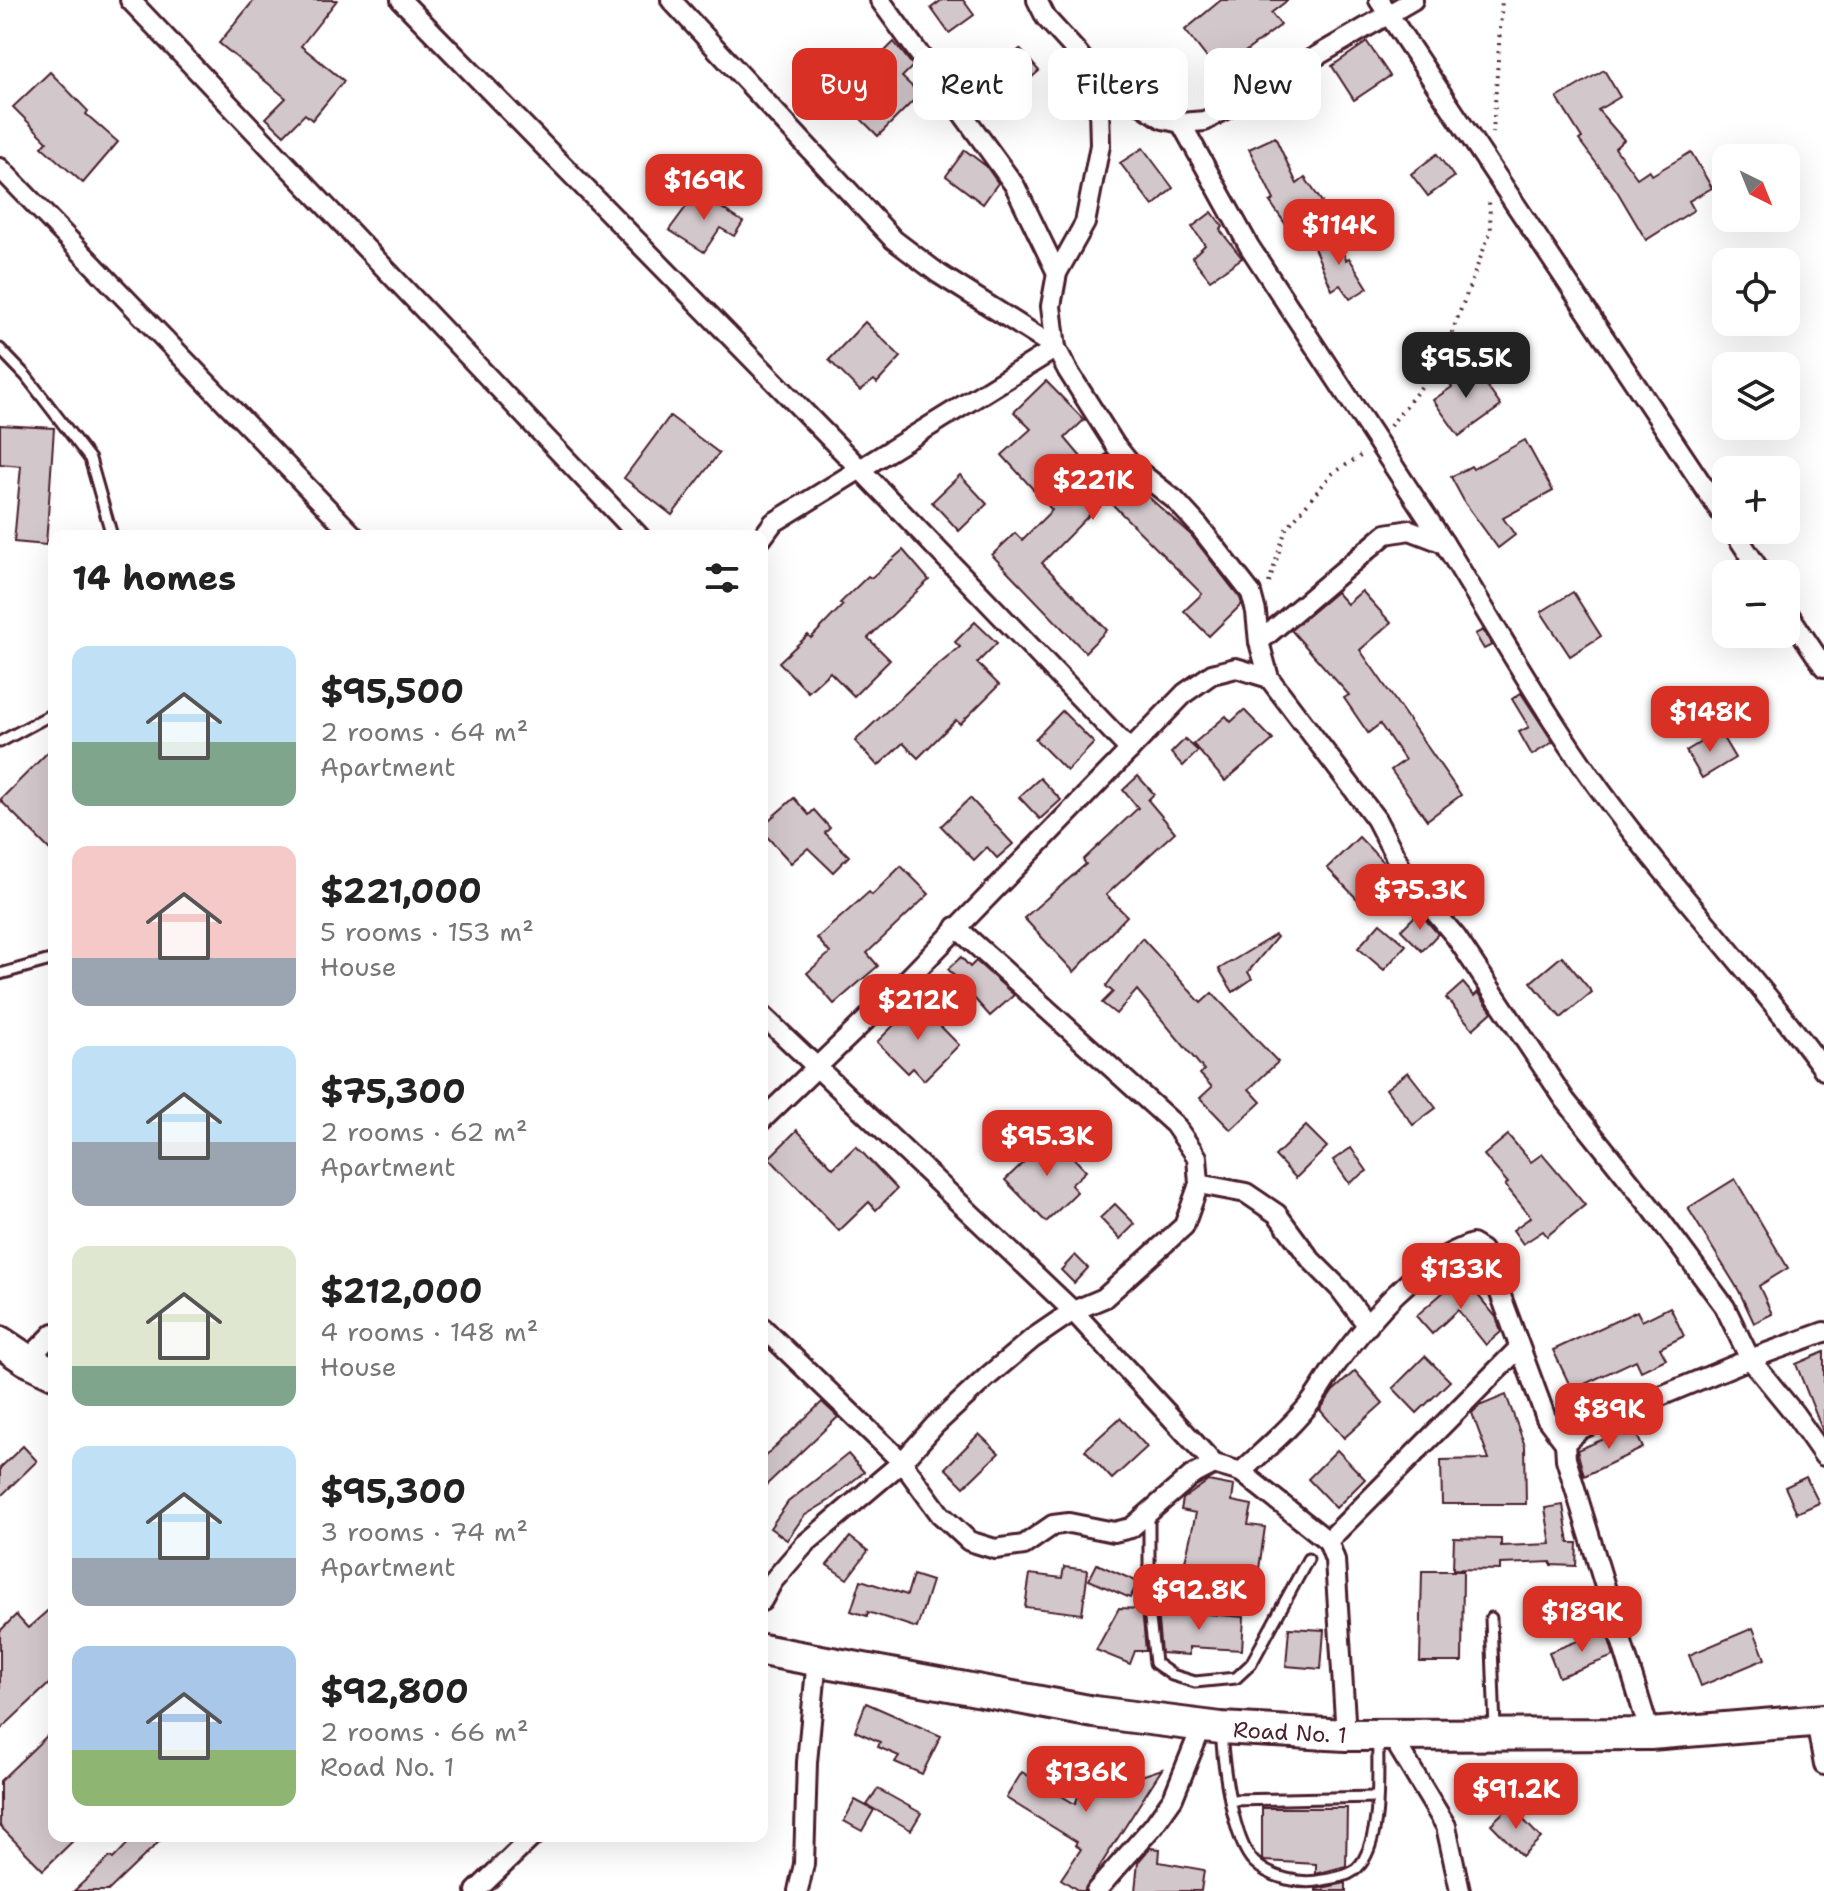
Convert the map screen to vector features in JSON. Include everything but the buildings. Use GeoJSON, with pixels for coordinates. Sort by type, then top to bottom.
{"type":"FeatureCollection","features":[{"type":"Feature","properties":{"kind":"highway"},"geometry":{"type":"LineString","coordinates":[[0,1342],[48,1370]]}},
{"type":"Feature","properties":{"kind":"highway","name":"Road No. 1"},"geometry":{"type":"LineString","coordinates":[[768,1651],[1094,1712],[1211,1727],[1346,1735],[1650,1734],[1820,1720]]}},
{"type":"Feature","properties":{"kind":"street"},"geometry":{"type":"LineString","coordinates":[[130,0],[633,530]]}},
{"type":"Feature","properties":{"kind":"street"},"geometry":{"type":"LineString","coordinates":[[401,0],[1130,750]]}},
{"type":"Feature","properties":{"kind":"street"},"geometry":{"type":"LineString","coordinates":[[671,0],[894,240],[939,274],[1056,348]]}},
{"type":"Feature","properties":{"kind":"street"},"geometry":{"type":"LineString","coordinates":[[880,0],[1015,186],[1057,273]]}},
{"type":"Feature","properties":{"kind":"street"},"geometry":{"type":"LineString","coordinates":[[1037,0],[1046,18],[1072,48]]}},
{"type":"Feature","properties":{"kind":"street"},"geometry":{"type":"LineString","coordinates":[[1168,120],[1181,123],[1205,121],[1385,7],[1413,0]]}},
{"type":"Feature","properties":{"kind":"street"},"geometry":{"type":"LineString","coordinates":[[1385,7],[1712,499]]}},
{"type":"Feature","properties":{"kind":"street"},"geometry":{"type":"LineString","coordinates":[[1099,120],[1100,145],[1085,223],[1057,273],[1051,306],[1056,348],[1068,371],[1132,466],[1175,500],[1251,593],[1269,678],[1376,819],[1407,879],[1456,937],[1565,1100],[1725,1307],[1750,1359],[1824,1456]]}},
{"type":"Feature","properties":{"kind":"street"},"geometry":{"type":"LineString","coordinates":[[1181,123],[1249,246],[1444,543],[1589,776],[1824,1070]]}},
{"type":"Feature","properties":{"kind":"street"},"geometry":{"type":"LineString","coordinates":[[0,168],[348,530]]}},
{"type":"Feature","properties":{"kind":"street"},"geometry":{"type":"LineString","coordinates":[[768,530],[773,523],[1056,348]]}},
{"type":"Feature","properties":{"kind":"street"},"geometry":{"type":"LineString","coordinates":[[1259,642],[1386,534],[1410,530],[1444,543]]}},
{"type":"Feature","properties":{"kind":"street"},"geometry":{"type":"LineString","coordinates":[[1800,631],[1824,667]]}},
{"type":"Feature","properties":{"kind":"street"},"geometry":{"type":"LineString","coordinates":[[768,1114],[817,1069],[1185,693],[1212,674],[1236,668],[1269,678]]}},
{"type":"Feature","properties":{"kind":"street"},"geometry":{"type":"LineString","coordinates":[[768,1590],[805,1544],[902,1462],[935,1425],[987,1377],[1032,1339],[1073,1311],[1104,1298],[1184,1226],[1199,1184],[1197,1157],[1174,1124],[956,927]]}},
{"type":"Feature","properties":{"kind":"street"},"geometry":{"type":"LineString","coordinates":[[768,1021],[1073,1311],[1214,1464],[1241,1472],[1328,1541],[1335,1560],[1346,1735]]}},
{"type":"Feature","properties":{"kind":"street"},"geometry":{"type":"LineString","coordinates":[[1199,1184],[1246,1193],[1277,1214],[1311,1260],[1340,1289],[1368,1326]]}},
{"type":"Feature","properties":{"kind":"street"},"geometry":{"type":"LineString","coordinates":[[1241,1472],[1310,1404],[1334,1367],[1389,1299],[1431,1264],[1457,1249],[1472,1244],[1482,1250],[1546,1418],[1565,1443],[1566,1459],[1650,1734]]}},
{"type":"Feature","properties":{"kind":"street"},"geometry":{"type":"LineString","coordinates":[[1565,1443],[1581,1429],[1824,1332]]}},
{"type":"Feature","properties":{"kind":"street"},"geometry":{"type":"LineString","coordinates":[[768,1333],[902,1462],[940,1514],[969,1541],[995,1549],[1024,1545],[1053,1525],[1069,1523],[1114,1532],[1131,1528],[1191,1476],[1214,1464]]}},
{"type":"Feature","properties":{"kind":"street"},"geometry":{"type":"LineString","coordinates":[[27,1360],[48,1339]]}},
{"type":"Feature","properties":{"kind":"street"},"geometry":{"type":"LineString","coordinates":[[1328,1541],[1519,1348]]}},
{"type":"Feature","properties":{"kind":"street"},"geometry":{"type":"LineString","coordinates":[[798,1891],[804,1864],[807,1762],[817,1659]]}},
{"type":"Feature","properties":{"kind":"street"},"geometry":{"type":"LineString","coordinates":[[1820,1720],[1824,1765]]}},
{"type":"Feature","properties":{"kind":"street"},"geometry":{"type":"LineString","coordinates":[[1096,1891],[1154,1825],[1173,1798],[1211,1727]]}},
{"type":"Feature","properties":{"kind":"street"},"geometry":{"type":"LineString","coordinates":[[1385,1735],[1446,1826],[1460,1891]]}},
{"type":"Feature","properties":{"kind":"street"},"geometry":{"type":"LineString","coordinates":[[476,1891],[527,1842]]}},
{"type":"Feature","properties":{"kind":"lane"},"geometry":{"type":"LineString","coordinates":[[0,349],[36,388],[90,459],[110,530]]}},
{"type":"Feature","properties":{"kind":"lane"},"geometry":{"type":"LineString","coordinates":[[0,742],[48,716]]}},
{"type":"Feature","properties":{"kind":"lane"},"geometry":{"type":"LineString","coordinates":[[0,974],[48,961]]}},
{"type":"Feature","properties":{"kind":"lane"},"geometry":{"type":"LineString","coordinates":[[1149,1515],[1149,1610],[1155,1663],[1172,1675],[1195,1682],[1236,1678],[1251,1664],[1308,1559]]}},
{"type":"Feature","properties":{"kind":"lane"},"geometry":{"type":"LineString","coordinates":[[1491,1618],[1495,1734]]}},
{"type":"Feature","properties":{"kind":"lane"},"geometry":{"type":"LineString","coordinates":[[1211,1727],[1243,1844],[1253,1861],[1279,1877],[1312,1883],[1351,1874],[1364,1860],[1375,1831],[1376,1797],[1385,1735]]}},
{"type":"Feature","properties":{"kind":"lane"},"geometry":{"type":"LineString","coordinates":[[1231,1800],[1376,1797]]}},
{"type":"Feature","properties":{"kind":"path"},"geometry":{"type":"LineString","coordinates":[[1267,588],[1286,529],[1332,474],[1379,442],[1445,351],[1491,230],[1490,164],[1502,0]]}}]}
